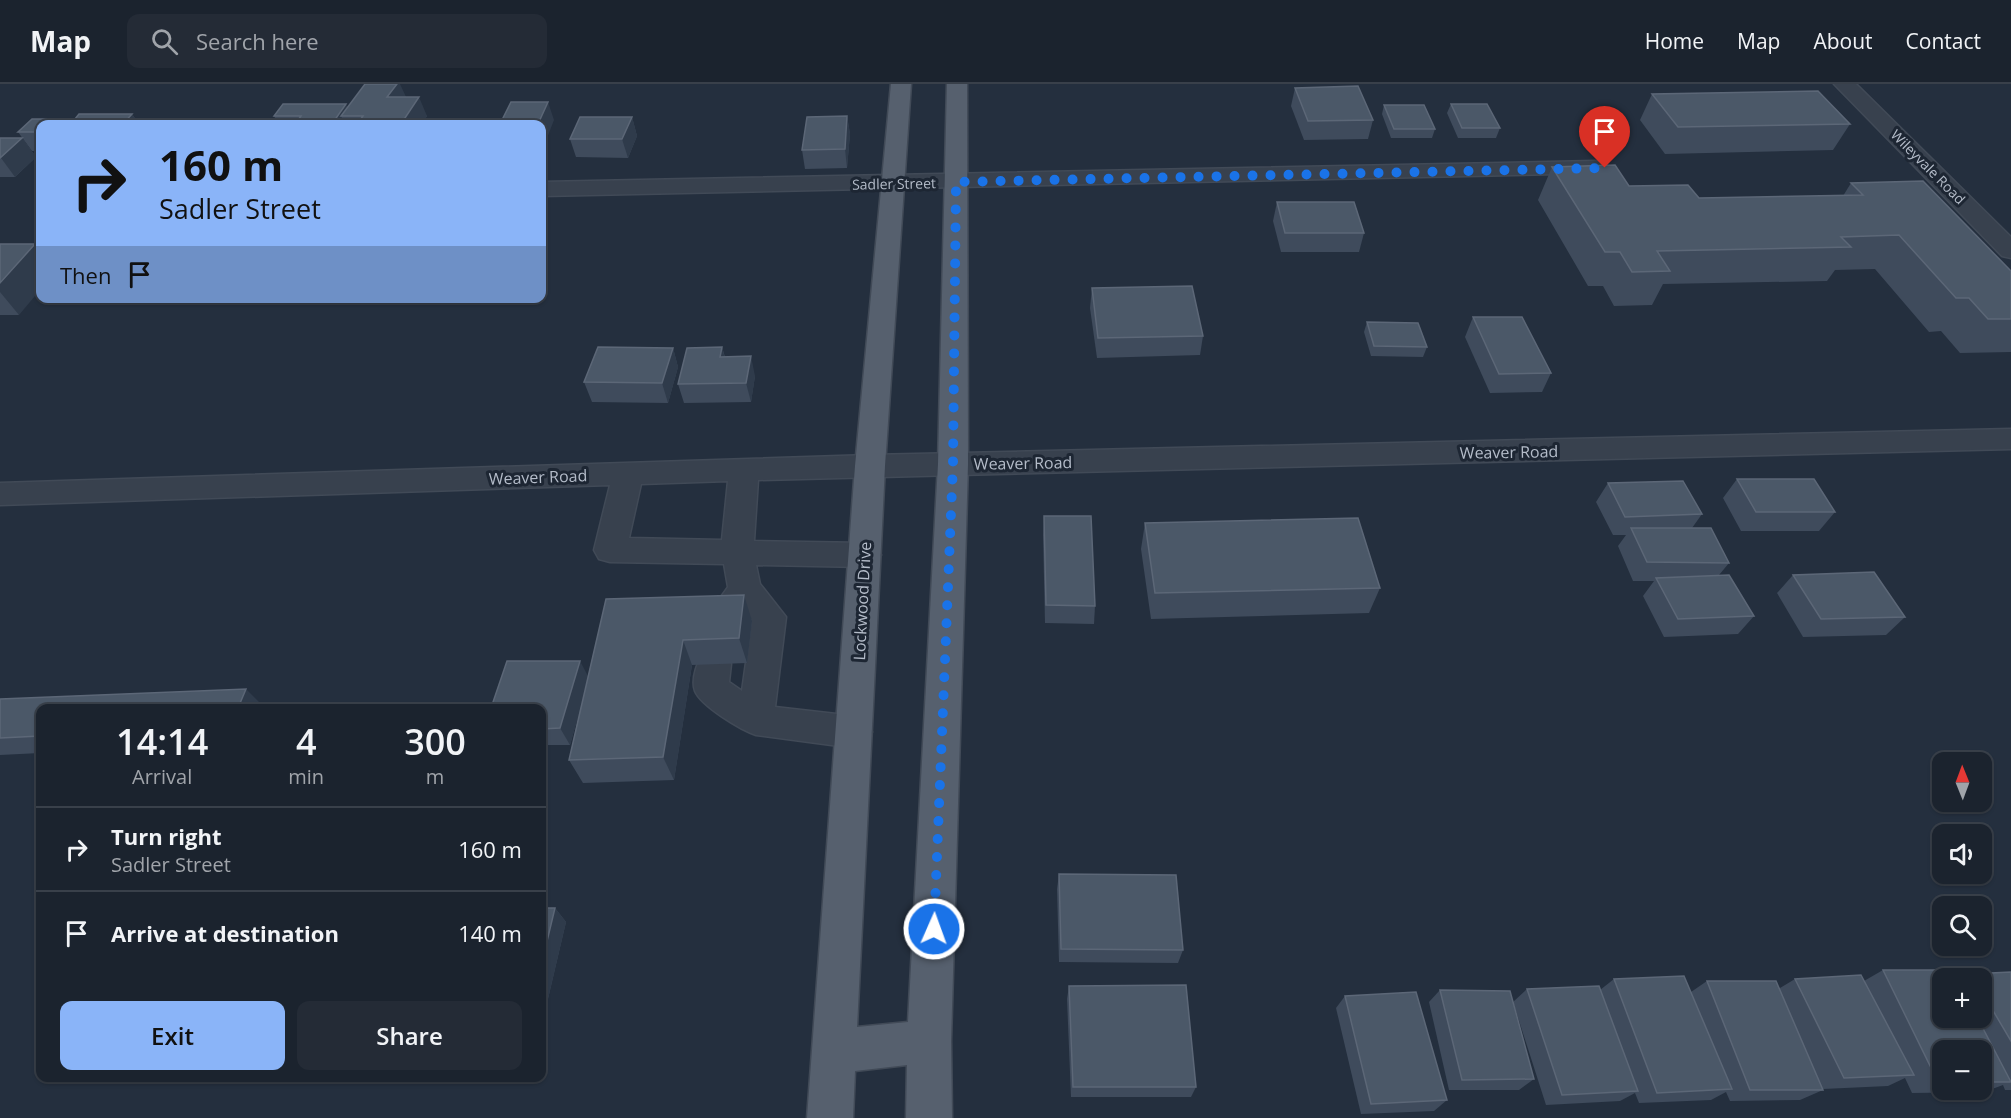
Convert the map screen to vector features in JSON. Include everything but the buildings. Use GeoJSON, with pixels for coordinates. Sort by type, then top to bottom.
{"type":"FeatureCollection","features":[{"type":"Feature","properties":{"kind":"main road","name":"Lockwood Drive"},"geometry":{"type":"LineString","coordinates":[[830,1118],[870,466],[901,84]]}},
{"type":"Feature","properties":{"kind":"main road"},"geometry":{"type":"LineString","coordinates":[[929,1118],[929,1041],[953,464],[957,84]]}},
{"type":"Feature","properties":{"kind":"main road"},"geometry":{"type":"LineString","coordinates":[[834,1051],[929,1041]]}},
{"type":"Feature","properties":{"kind":"street","name":"Wileyvale Road"},"geometry":{"type":"LineString","coordinates":[[1844,84],[2011,251]]}},
{"type":"Feature","properties":{"kind":"street","name":"Sadler Street"},"geometry":{"type":"LineString","coordinates":[[546,189],[894,184],[1605,168]]}},
{"type":"Feature","properties":{"kind":"street","name":"Weaver Road"},"geometry":{"type":"LineString","coordinates":[[0,494],[870,466],[2011,439]]}},
{"type":"Feature","properties":{"kind":"street"},"geometry":{"type":"LineString","coordinates":[[745,470],[736,520],[737,553],[745,589],[768,617],[756,720]]}},
{"type":"Feature","properties":{"kind":"street"},"geometry":{"type":"LineString","coordinates":[[628,474],[610,550],[865,555]]}},
{"type":"Feature","properties":{"kind":"street"},"geometry":{"type":"LineString","coordinates":[[720,622],[745,589]]}},
{"type":"Feature","properties":{"kind":"street"},"geometry":{"type":"LineString","coordinates":[[714,664],[711,688],[756,720],[854,732]]}},
{"type":"Feature","properties":{"kind":"route"},"geometry":{"type":"LineString","coordinates":[[934,929],[953,464],[956,182],[1605,168]]}}]}
